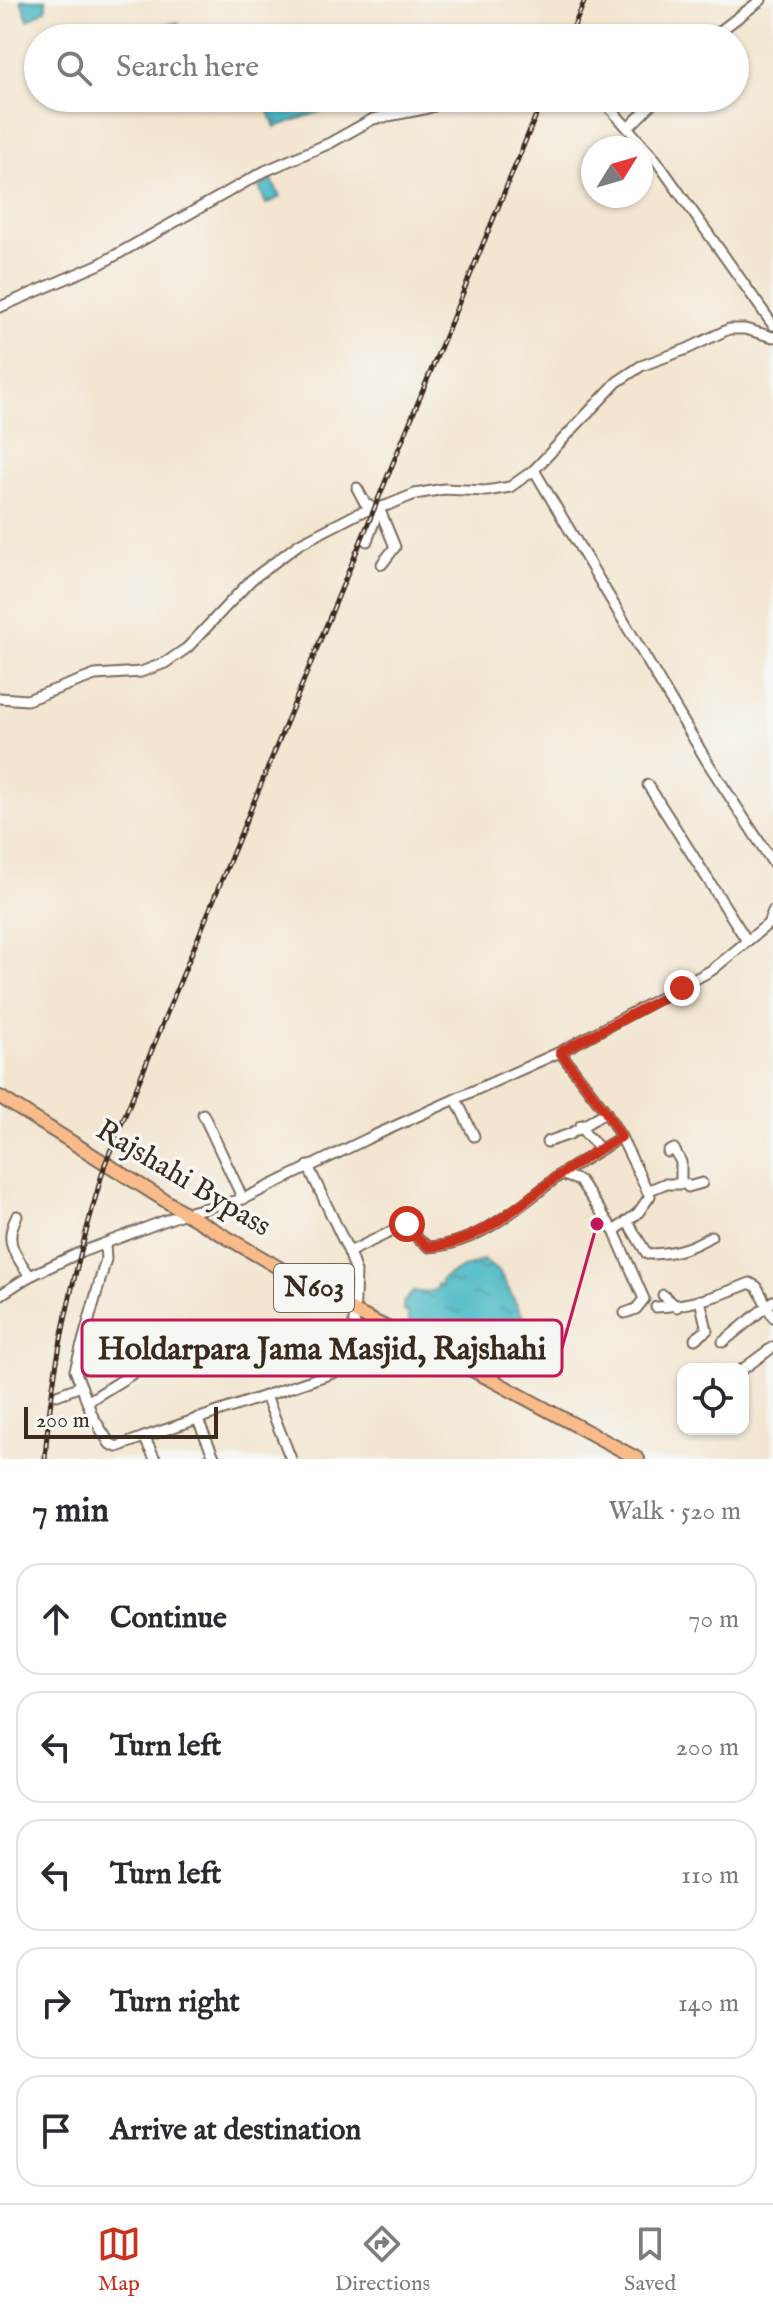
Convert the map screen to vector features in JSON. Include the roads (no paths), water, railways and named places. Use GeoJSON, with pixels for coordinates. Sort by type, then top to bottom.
{"type":"FeatureCollection","features":[{"type":"Feature","properties":{"kind":"highway","name":"Rajshahi Bypass"},"geometry":{"type":"LineString","coordinates":[[0,1097],[185,1213],[353,1311],[492,1380],[638,1459]]}},
{"type":"Feature","properties":{"kind":"street"},"geometry":{"type":"LineString","coordinates":[[729,24],[761,0]]}},
{"type":"Feature","properties":{"kind":"street"},"geometry":{"type":"LineString","coordinates":[[0,307],[100,264],[265,171],[330,143],[373,119],[409,112]]}},
{"type":"Feature","properties":{"kind":"street"},"geometry":{"type":"LineString","coordinates":[[615,112],[656,160],[773,325]]}},
{"type":"Feature","properties":{"kind":"street"},"geometry":{"type":"LineString","coordinates":[[629,127],[644,112]]}},
{"type":"Feature","properties":{"kind":"street"},"geometry":{"type":"LineString","coordinates":[[0,698],[27,700],[95,675],[141,672],[165,663],[187,648],[251,580],[299,544],[359,513],[415,494],[444,489],[486,491],[510,487],[534,470],[617,382],[641,366],[729,329],[745,329],[773,337]]}},
{"type":"Feature","properties":{"kind":"street"},"geometry":{"type":"LineString","coordinates":[[534,470],[708,763],[773,863]]}},
{"type":"Feature","properties":{"kind":"street"},"geometry":{"type":"LineString","coordinates":[[357,488],[365,503],[377,508],[395,547],[382,564]]}},
{"type":"Feature","properties":{"kind":"street"},"geometry":{"type":"LineString","coordinates":[[367,541],[377,508]]}},
{"type":"Feature","properties":{"kind":"street"},"geometry":{"type":"LineString","coordinates":[[648,785],[747,941]]}},
{"type":"Feature","properties":{"kind":"street"},"geometry":{"type":"LineString","coordinates":[[0,1295],[30,1276],[185,1213],[243,1199],[308,1166],[560,1052],[712,970],[747,941],[771,927],[773,911]]}},
{"type":"Feature","properties":{"kind":"street"},"geometry":{"type":"LineString","coordinates":[[560,1052],[606,1112],[650,1196],[638,1213],[614,1231]]}},
{"type":"Feature","properties":{"kind":"street"},"geometry":{"type":"LineString","coordinates":[[456,1099],[474,1136]]}},
{"type":"Feature","properties":{"kind":"street"},"geometry":{"type":"LineString","coordinates":[[547,1142],[570,1134],[606,1112]]}},
{"type":"Feature","properties":{"kind":"street"},"geometry":{"type":"LineString","coordinates":[[203,1114],[243,1199]]}},
{"type":"Feature","properties":{"kind":"street"},"geometry":{"type":"LineString","coordinates":[[581,1125],[585,1135],[596,1142],[599,1149]]}},
{"type":"Feature","properties":{"kind":"street"},"geometry":{"type":"LineString","coordinates":[[349,1252],[407,1224],[429,1247],[463,1240],[504,1218],[561,1174],[621,1137]]}},
{"type":"Feature","properties":{"kind":"street"},"geometry":{"type":"LineString","coordinates":[[668,1152],[674,1149],[681,1162],[681,1184]]}},
{"type":"Feature","properties":{"kind":"street"},"geometry":{"type":"LineString","coordinates":[[105,1245],[106,1259],[75,1370],[96,1422],[113,1447],[368,1361],[354,1322],[356,1272],[308,1166]]}},
{"type":"Feature","properties":{"kind":"street"},"geometry":{"type":"LineString","coordinates":[[561,1174],[580,1181],[614,1231],[644,1299],[636,1309],[625,1313]]}},
{"type":"Feature","properties":{"kind":"street"},"geometry":{"type":"LineString","coordinates":[[647,1191],[664,1184],[688,1187],[702,1183]]}},
{"type":"Feature","properties":{"kind":"street"},"geometry":{"type":"LineString","coordinates":[[17,1216],[10,1229],[11,1244],[30,1276]]}},
{"type":"Feature","properties":{"kind":"street"},"geometry":{"type":"LineString","coordinates":[[627,1221],[647,1254],[672,1253],[694,1247],[711,1236]]}},
{"type":"Feature","properties":{"kind":"street"},"geometry":{"type":"LineString","coordinates":[[656,1307],[677,1307],[750,1283],[769,1303],[773,1317]]}},
{"type":"Feature","properties":{"kind":"street"},"geometry":{"type":"LineString","coordinates":[[663,1295],[677,1307]]}},
{"type":"Feature","properties":{"kind":"street"},"geometry":{"type":"LineString","coordinates":[[695,1339],[707,1330],[700,1300]]}},
{"type":"Feature","properties":{"kind":"street"},"geometry":{"type":"LineString","coordinates":[[723,1342],[769,1303]]}},
{"type":"Feature","properties":{"kind":"street"},"geometry":{"type":"LineString","coordinates":[[81,1348],[108,1352],[141,1344]]}},
{"type":"Feature","properties":{"kind":"street"},"geometry":{"type":"LineString","coordinates":[[749,1365],[773,1347]]}},
{"type":"Feature","properties":{"kind":"street"},"geometry":{"type":"LineString","coordinates":[[87,1402],[132,1374]]}},
{"type":"Feature","properties":{"kind":"street"},"geometry":{"type":"LineString","coordinates":[[57,1395],[81,1386]]}},
{"type":"Feature","properties":{"kind":"street"},"geometry":{"type":"LineString","coordinates":[[266,1396],[291,1459]]}},
{"type":"Feature","properties":{"kind":"street"},"geometry":{"type":"LineString","coordinates":[[197,1418],[215,1459]]}},
{"type":"Feature","properties":{"kind":"street"},"geometry":{"type":"LineString","coordinates":[[144,1437],[155,1459]]}},
{"type":"Feature","properties":{"kind":"water"},"geometry":{"type":"Polygon","coordinates":[[[21,0],[46,0],[46,9],[28,20],[21,0]]]}},
{"type":"Feature","properties":{"kind":"water"},"geometry":{"type":"Polygon","coordinates":[[[269,112],[320,112],[275,127],[269,112]]]}},
{"type":"Feature","properties":{"kind":"water"},"geometry":{"type":"Polygon","coordinates":[[[272,180],[280,197],[266,204],[259,187],[272,180]]]}},
{"type":"Feature","properties":{"kind":"water"},"geometry":{"type":"Polygon","coordinates":[[[483,1260],[500,1273],[523,1317],[523,1324],[468,1342],[472,1352],[469,1358],[410,1323],[407,1312],[403,1311],[403,1303],[414,1291],[426,1293],[437,1289],[437,1284],[441,1286],[441,1280],[449,1274],[483,1260]]]}},
{"type":"Feature","properties":{"kind":"railway"},"geometry":{"type":"LineString","coordinates":[[575,24],[585,0]]}},
{"type":"Feature","properties":{"kind":"railway"},"geometry":{"type":"LineString","coordinates":[[45,1459],[53,1384],[67,1310],[105,1164],[537,112]]}},
{"type":"Feature","properties":{"kind":"place","name":"Holdarpara Jama Masjid, Rajshahi"},"geometry":{"type":"Point","coordinates":[597,1224]}}]}
